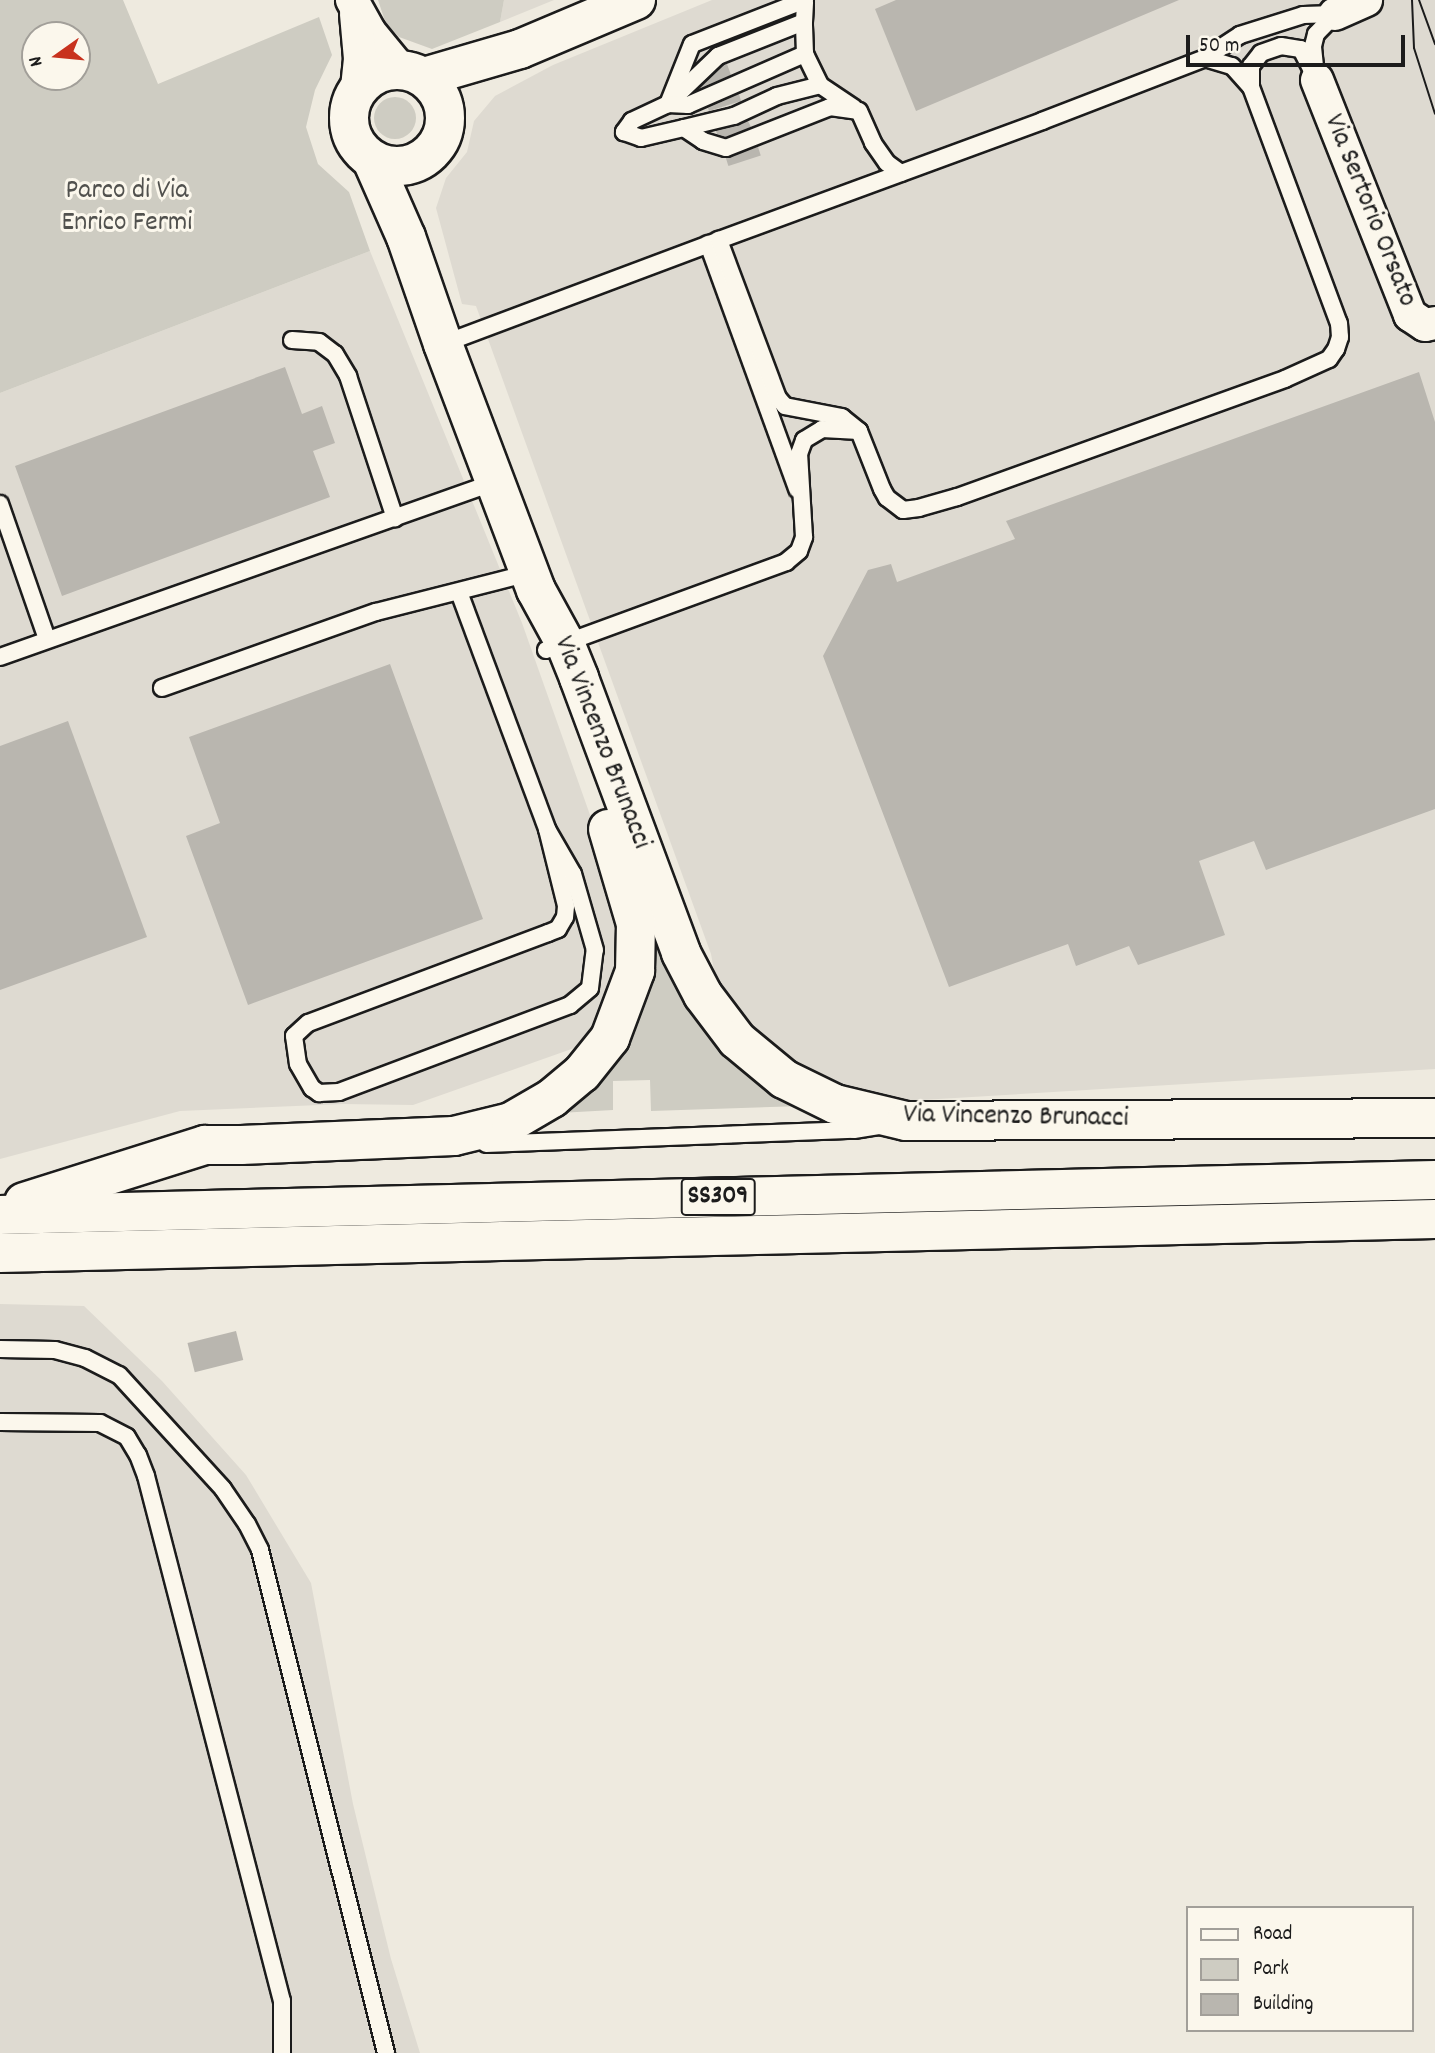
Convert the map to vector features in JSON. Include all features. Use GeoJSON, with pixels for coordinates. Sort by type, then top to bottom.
{"type":"FeatureCollection","features":[{"type":"Feature","properties":{"kind":"street"},"geometry":{"type":"LineString","coordinates":[[358,88],[385,71],[412,73],[499,56],[636,0]]}},
{"type":"Feature","properties":{"kind":"street"},"geometry":{"type":"LineString","coordinates":[[1335,14],[1366,0]]}},
{"type":"Feature","properties":{"kind":"street"},"geometry":{"type":"LineString","coordinates":[[353,5],[412,73],[442,100],[446,116],[440,142],[422,161],[403,167],[386,166],[372,160],[359,148],[351,134],[348,118],[358,88],[360,59],[353,5]]}},
{"type":"Feature","properties":{"kind":"street"},"geometry":{"type":"LineString","coordinates":[[446,116],[499,56]]}},
{"type":"Feature","properties":{"kind":"street","name":"Via Sertorio Orsato"},"geometry":{"type":"LineString","coordinates":[[1317,80],[1410,315],[1425,325],[1435,323]]}},
{"type":"Feature","properties":{"kind":"street","name":"Via Vincenzo Brunacci"},"geometry":{"type":"LineString","coordinates":[[0,1213],[205,1145],[423,1139],[454,1136],[511,1122],[552,1098],[582,1073],[610,1038],[635,971],[635,924],[622,870],[556,647],[406,237],[372,160]]}},
{"type":"Feature","properties":{"kind":"street"},"geometry":{"type":"LineString","coordinates":[[406,237],[422,161]]}},
{"type":"Feature","properties":{"kind":"street","name":"Via Vincenzo Brunacci"},"geometry":{"type":"LineString","coordinates":[[556,647],[681,953],[703,995],[737,1040],[784,1079],[835,1104],[906,1121],[1435,1118]]}},
{"type":"Feature","properties":{"kind":"street","name":"SS309"},"geometry":{"type":"LineString","coordinates":[[0,1213],[1435,1180]]}},
{"type":"Feature","properties":{"kind":"street","name":"SS309"},"geometry":{"type":"LineString","coordinates":[[2,1254],[1435,1219]]}},
{"type":"Feature","properties":{"kind":"lane"},"geometry":{"type":"LineString","coordinates":[[668,104],[692,44],[743,21],[805,1],[805,54],[820,85],[859,111],[873,143],[887,163],[901,173]]}},
{"type":"Feature","properties":{"kind":"lane"},"geometry":{"type":"LineString","coordinates":[[443,344],[1205,58],[1240,36],[1303,15],[1335,14]]}},
{"type":"Feature","properties":{"kind":"lane"},"geometry":{"type":"LineString","coordinates":[[1317,80],[1314,41],[1321,26],[1335,14]]}},
{"type":"Feature","properties":{"kind":"lane"},"geometry":{"type":"LineString","coordinates":[[804,22],[718,56],[668,104],[632,121],[624,132],[641,138],[684,128],[734,116],[777,96],[820,85]]}},
{"type":"Feature","properties":{"kind":"lane"},"geometry":{"type":"LineString","coordinates":[[714,242],[778,398],[785,406],[842,417],[859,431],[887,498],[898,508],[912,510],[957,497],[1285,379],[1329,359],[1336,349],[1339,323],[1251,87],[1251,66],[1261,53],[1281,46],[1301,49],[1317,80]]}},
{"type":"Feature","properties":{"kind":"lane"},"geometry":{"type":"LineString","coordinates":[[668,104],[688,105],[805,54]]}},
{"type":"Feature","properties":{"kind":"lane"},"geometry":{"type":"LineString","coordinates":[[1205,58],[1232,66],[1251,87]]}},
{"type":"Feature","properties":{"kind":"lane"},"geometry":{"type":"LineString","coordinates":[[684,128],[704,141],[726,148],[830,107],[859,111]]}},
{"type":"Feature","properties":{"kind":"lane"},"geometry":{"type":"LineString","coordinates":[[714,242],[804,507]]}},
{"type":"Feature","properties":{"kind":"lane"},"geometry":{"type":"LineString","coordinates":[[292,340],[319,342],[335,354],[348,376],[395,519]]}},
{"type":"Feature","properties":{"kind":"lane"},"geometry":{"type":"LineString","coordinates":[[556,647],[786,562],[799,551],[804,537],[799,454],[804,440],[822,429],[859,431]]}},
{"type":"Feature","properties":{"kind":"lane"},"geometry":{"type":"LineString","coordinates":[[0,657],[495,482]]}},
{"type":"Feature","properties":{"kind":"lane"},"geometry":{"type":"LineString","coordinates":[[0,504],[47,639]]}},
{"type":"Feature","properties":{"kind":"lane"},"geometry":{"type":"LineString","coordinates":[[162,688],[376,612],[459,592],[533,581]]}},
{"type":"Feature","properties":{"kind":"lane"},"geometry":{"type":"LineString","coordinates":[[459,592],[547,829],[566,906],[561,925],[548,933],[308,1023],[294,1036],[298,1064],[312,1088],[319,1093],[339,1092],[570,1005],[590,988],[595,950],[573,874],[547,829]]}},
{"type":"Feature","properties":{"kind":"lane"},"geometry":{"type":"LineString","coordinates":[[423,1139],[456,1145],[854,1130],[906,1121]]}},
{"type":"Feature","properties":{"kind":"lane"},"geometry":{"type":"LineString","coordinates":[[0,1349],[55,1350],[85,1358],[119,1375],[223,1489],[247,1524],[260,1550],[386,2053]]}},
{"type":"Feature","properties":{"kind":"lane"},"geometry":{"type":"LineString","coordinates":[[0,1422],[100,1423],[127,1437],[138,1455],[146,1476],[282,2001],[282,2053]]}},
{"type":"Feature","properties":{"kind":"shaded area"},"geometry":{"type":"Polygon","coordinates":[[[504,0],[554,0],[500,22],[504,0]]]}},
{"type":"Feature","properties":{"kind":"shaded area"},"geometry":{"type":"Polygon","coordinates":[[[712,0],[1435,0],[1435,1069],[888,1102],[785,1061],[718,993],[711,954],[476,306],[462,304],[436,208],[446,178],[467,152],[474,121],[495,96],[553,65],[712,0]]]}},
{"type":"Feature","properties":{"kind":"shaded area"},"geometry":{"type":"Polygon","coordinates":[[[370,251],[522,623],[612,877],[618,970],[606,1018],[580,1046],[413,1105],[343,1104],[180,1111],[0,1159],[0,393],[370,251]]]}},
{"type":"Feature","properties":{"kind":"shaded area"},"geometry":{"type":"Polygon","coordinates":[[[0,1304],[84,1306],[162,1381],[246,1475],[311,1583],[353,1804],[391,1959],[420,2053],[0,2053],[0,1304]]]}},
{"type":"Feature","properties":{"kind":"green space","name":"Parco di Via Enrico Fermi"},"geometry":{"type":"Polygon","coordinates":[[[0,0],[123,0],[158,84],[319,17],[332,55],[315,90],[306,127],[318,164],[349,192],[370,251],[0,393],[0,0]]]}},
{"type":"Feature","properties":{"kind":"green space"},"geometry":{"type":"Polygon","coordinates":[[[378,0],[504,0],[500,22],[432,49],[399,37],[386,24],[378,0]]]}},
{"type":"Feature","properties":{"kind":"green space"},"geometry":{"type":"Polygon","coordinates":[[[395,97],[410,103],[416,118],[410,133],[395,139],[380,133],[374,118],[380,103],[395,97]]]}},
{"type":"Feature","properties":{"kind":"green space"},"geometry":{"type":"Polygon","coordinates":[[[649,926],[803,1106],[651,1111],[650,1080],[613,1081],[613,1110],[559,1113],[649,926]]]}},
{"type":"Feature","properties":{"kind":"building"},"geometry":{"type":"Polygon","coordinates":[[[896,0],[1179,0],[916,111],[875,9],[896,0]]]}},
{"type":"Feature","properties":{"kind":"building"},"geometry":{"type":"Polygon","coordinates":[[[727,64],[731,75],[700,88],[724,65],[727,64]]]}},
{"type":"Feature","properties":{"kind":"building"},"geometry":{"type":"Polygon","coordinates":[[[739,94],[741,101],[709,111],[708,108],[739,94]]]}},
{"type":"Feature","properties":{"kind":"building"},"geometry":{"type":"Polygon","coordinates":[[[748,121],[751,127],[726,137],[717,134],[716,131],[748,121]]]}},
{"type":"Feature","properties":{"kind":"building"},"geometry":{"type":"Polygon","coordinates":[[[758,147],[761,156],[728,166],[726,158],[758,147]]]}},
{"type":"Feature","properties":{"kind":"building"},"geometry":{"type":"Polygon","coordinates":[[[285,367],[302,414],[322,406],[335,443],[313,451],[330,497],[62,596],[15,466],[285,367]]]}},
{"type":"Feature","properties":{"kind":"building"},"geometry":{"type":"Polygon","coordinates":[[[1419,372],[1435,422],[1435,809],[1266,870],[1254,841],[1199,861],[1225,935],[1138,965],[1129,946],[1076,966],[1068,944],[949,987],[823,656],[868,570],[891,564],[897,582],[1015,539],[1006,521],[1419,372]]]}},
{"type":"Feature","properties":{"kind":"building"},"geometry":{"type":"Polygon","coordinates":[[[390,664],[483,919],[248,1005],[186,836],[220,823],[189,737],[390,664]]]}},
{"type":"Feature","properties":{"kind":"building"},"geometry":{"type":"Polygon","coordinates":[[[68,721],[147,937],[0,990],[0,746],[68,721]]]}},
{"type":"Feature","properties":{"kind":"building"},"geometry":{"type":"Polygon","coordinates":[[[236,1331],[243,1360],[195,1372],[187,1343],[236,1331]]]}},
{"type":"Feature","properties":{"kind":"tram line"},"geometry":{"type":"LineString","coordinates":[[1412,0],[1414,48],[1435,114]]}},
{"type":"Feature","properties":{"kind":"tram line"},"geometry":{"type":"LineString","coordinates":[[1419,0],[1435,44]]}}]}
